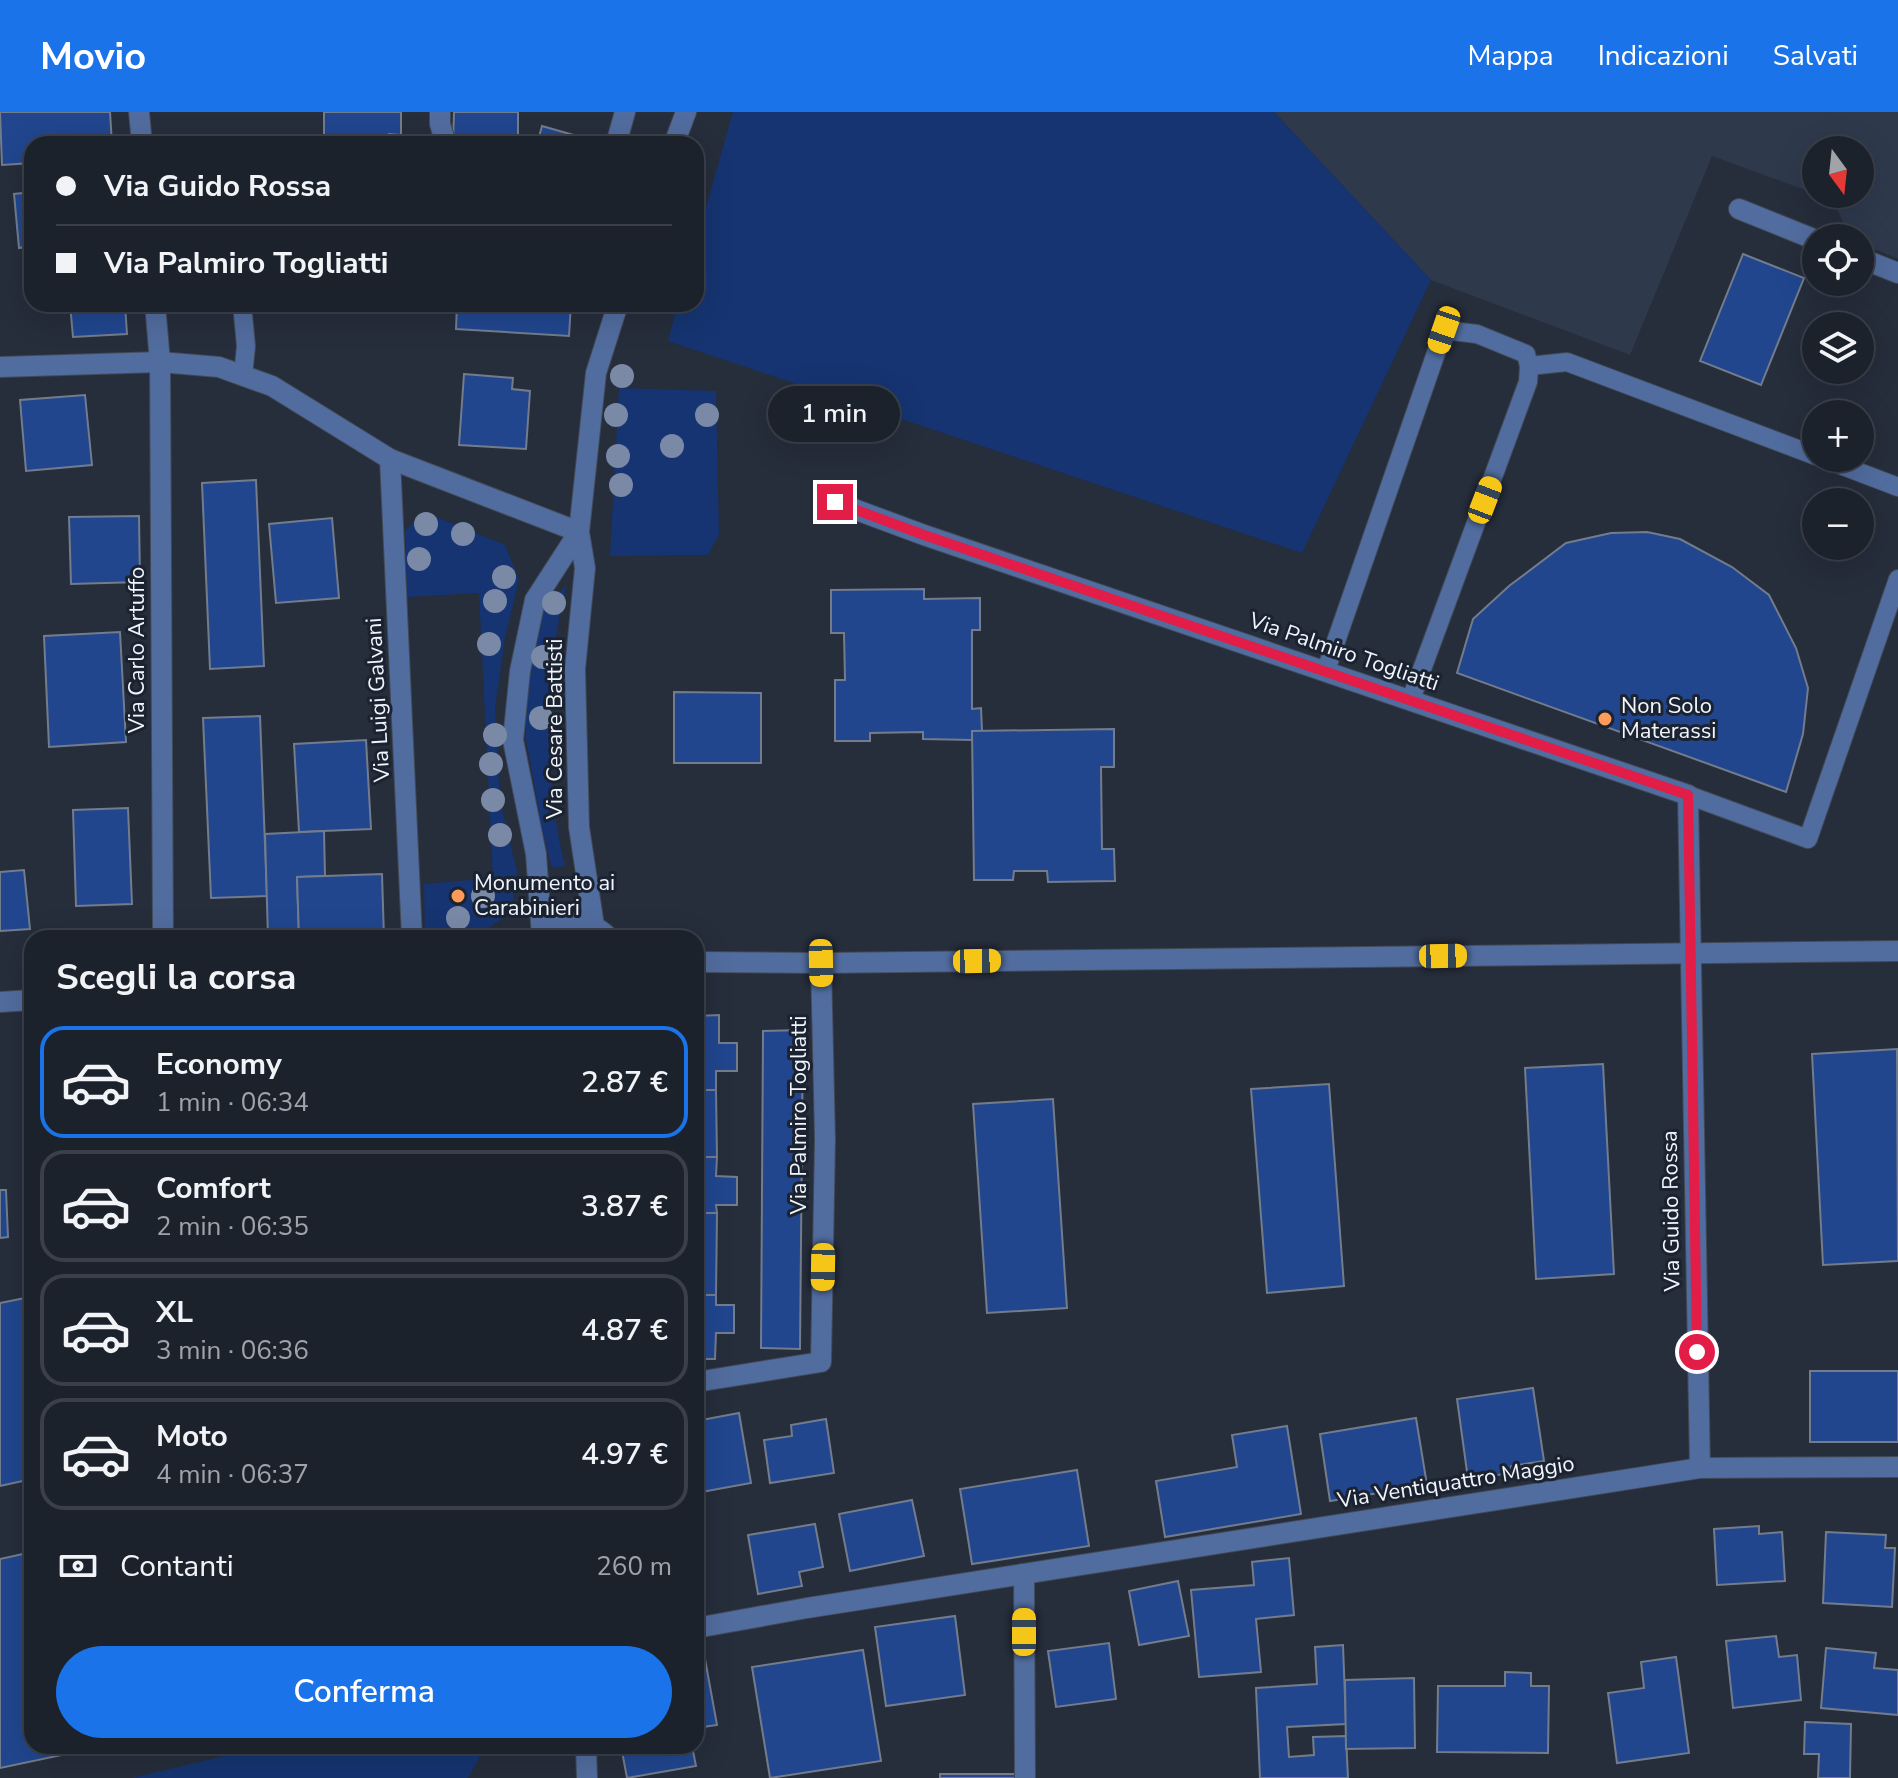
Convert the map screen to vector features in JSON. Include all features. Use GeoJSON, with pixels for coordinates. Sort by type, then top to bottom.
{"type":"FeatureCollection","features":[{"type":"Feature","properties":{"kind":"street"},"geometry":{"type":"LineString","coordinates":[[139,112],[141,136]]}},
{"type":"Feature","properties":{"kind":"street"},"geometry":{"type":"LineString","coordinates":[[440,112],[444,136]]}},
{"type":"Feature","properties":{"kind":"street"},"geometry":{"type":"LineString","coordinates":[[618,136],[625,112]]}},
{"type":"Feature","properties":{"kind":"street"},"geometry":{"type":"LineString","coordinates":[[677,136],[686,112]]}},
{"type":"Feature","properties":{"kind":"street"},"geometry":{"type":"LineString","coordinates":[[1739,209],[1802,234]]}},
{"type":"Feature","properties":{"kind":"street"},"geometry":{"type":"LineString","coordinates":[[1874,264],[1898,273]]}},
{"type":"Feature","properties":{"kind":"street","name":"Via Carlo Artuffo"},"geometry":{"type":"LineString","coordinates":[[156,312],[160,362],[163,930]]}},
{"type":"Feature","properties":{"kind":"street","name":"Via Cesare Battisti"},"geometry":{"type":"LineString","coordinates":[[602,930],[579,827],[575,669],[585,568],[579,532],[596,373],[615,312]]}},
{"type":"Feature","properties":{"kind":"street"},"geometry":{"type":"LineString","coordinates":[[0,367],[160,362],[219,367],[272,386],[390,459],[579,532]]}},
{"type":"Feature","properties":{"kind":"street","name":"Via Luigi Galvani"},"geometry":{"type":"LineString","coordinates":[[390,459],[412,930]]}},
{"type":"Feature","properties":{"kind":"street","name":"Via Palmiro Togliatti"},"geometry":{"type":"LineString","coordinates":[[835,502],[1688,795]]}},
{"type":"Feature","properties":{"kind":"street","name":"Via Cesare Battisti"},"geometry":{"type":"LineString","coordinates":[[541,930],[536,854],[513,740],[520,671],[535,600],[579,532]]}},
{"type":"Feature","properties":{"kind":"street"},"geometry":{"type":"LineString","coordinates":[[1688,795],[1692,954]]}},
{"type":"Feature","properties":{"kind":"street","name":"Via Cesare Battisti"},"geometry":{"type":"LineString","coordinates":[[551,930],[566,923],[580,922],[598,930]]}},
{"type":"Feature","properties":{"kind":"street"},"geometry":{"type":"LineString","coordinates":[[704,962],[1898,951]]}},
{"type":"Feature","properties":{"kind":"street","name":"Via Guido Rossa"},"geometry":{"type":"LineString","coordinates":[[1692,954],[1700,1468]]}},
{"type":"Feature","properties":{"kind":"street","name":"Via Palmiro Togliatti"},"geometry":{"type":"LineString","coordinates":[[704,1381],[821,1362],[825,1139],[821,963]]}},
{"type":"Feature","properties":{"kind":"street"},"geometry":{"type":"LineString","coordinates":[[0,1002],[24,1000]]}},
{"type":"Feature","properties":{"kind":"street","name":"Via Ventiquattro Maggio"},"geometry":{"type":"LineString","coordinates":[[704,1627],[1700,1468],[1898,1467]]}},
{"type":"Feature","properties":{"kind":"street"},"geometry":{"type":"LineString","coordinates":[[1024,1574],[1025,1778]]}},
{"type":"Feature","properties":{"kind":"street"},"geometry":{"type":"LineString","coordinates":[[586,1754],[587,1778]]}},
{"type":"Feature","properties":{"kind":"lane"},"geometry":{"type":"LineString","coordinates":[[243,312],[246,346],[243,376]]}},
{"type":"Feature","properties":{"kind":"lane"},"geometry":{"type":"LineString","coordinates":[[1326,670],[1444,330],[1477,334],[1526,354],[1528,382],[1411,699]]}},
{"type":"Feature","properties":{"kind":"lane"},"geometry":{"type":"LineString","coordinates":[[1529,366],[1567,362],[1802,451]]}},
{"type":"Feature","properties":{"kind":"lane"},"geometry":{"type":"LineString","coordinates":[[1859,472],[1898,487]]}},
{"type":"Feature","properties":{"kind":"lane"},"geometry":{"type":"LineString","coordinates":[[1688,795],[1808,839],[1898,579]]}},
{"type":"Feature","properties":{"kind":"shaded area"},"geometry":{"type":"Polygon","coordinates":[[[733,112],[1274,112],[1431,280],[1302,553],[668,341],[676,312],[704,312],[704,215],[733,112]]]}},
{"type":"Feature","properties":{"kind":"shaded area"},"geometry":{"type":"Polygon","coordinates":[[[1274,112],[1898,112],[1898,259],[1874,249],[1874,224],[1844,224],[1837,208],[1874,208],[1874,136],[1802,136],[1802,189],[1712,156],[1630,355],[1431,280],[1274,112]]]}},
{"type":"Feature","properties":{"kind":"shaded area"},"geometry":{"type":"Polygon","coordinates":[[[619,388],[716,391],[719,535],[708,555],[610,556],[619,388]]]}},
{"type":"Feature","properties":{"kind":"shaded area"},"geometry":{"type":"Polygon","coordinates":[[[424,512],[505,545],[519,580],[505,637],[495,708],[500,801],[517,871],[511,913],[485,930],[425,930],[424,884],[493,878],[479,593],[407,597],[405,531],[424,512]]]}},
{"type":"Feature","properties":{"kind":"shaded area"},"geometry":{"type":"Polygon","coordinates":[[[566,585],[553,654],[549,714],[552,791],[565,866],[552,868],[526,739],[526,680],[543,612],[566,585]]]}},
{"type":"Feature","properties":{"kind":"shaded area"},"geometry":{"type":"Polygon","coordinates":[[[232,1754],[482,1754],[468,1778],[132,1778],[232,1754]]]}},
{"type":"Feature","properties":{"kind":"building"},"geometry":{"type":"Polygon","coordinates":[[[0,112],[110,112],[112,136],[24,136],[24,164],[2,165],[0,112]]]}},
{"type":"Feature","properties":{"kind":"building"},"geometry":{"type":"Polygon","coordinates":[[[324,112],[401,112],[401,135],[324,136],[324,112]]]}},
{"type":"Feature","properties":{"kind":"building"},"geometry":{"type":"Polygon","coordinates":[[[454,112],[518,112],[518,136],[453,136],[454,112]]]}},
{"type":"Feature","properties":{"kind":"building"},"geometry":{"type":"Polygon","coordinates":[[[542,126],[577,136],[539,136],[542,126]]]}},
{"type":"Feature","properties":{"kind":"building"},"geometry":{"type":"Polygon","coordinates":[[[24,193],[24,247],[19,248],[14,194],[24,193]]]}},
{"type":"Feature","properties":{"kind":"building"},"geometry":{"type":"Polygon","coordinates":[[[1743,254],[1802,277],[1761,385],[1700,361],[1743,254]]]}},
{"type":"Feature","properties":{"kind":"building"},"geometry":{"type":"Polygon","coordinates":[[[71,312],[126,312],[127,334],[73,337],[71,312]]]}},
{"type":"Feature","properties":{"kind":"building"},"geometry":{"type":"Polygon","coordinates":[[[457,312],[570,312],[569,336],[456,329],[457,312]]]}},
{"type":"Feature","properties":{"kind":"building"},"geometry":{"type":"Polygon","coordinates":[[[464,374],[513,378],[512,389],[530,391],[526,449],[459,445],[464,374]]]}},
{"type":"Feature","properties":{"kind":"building"},"geometry":{"type":"Polygon","coordinates":[[[85,395],[92,465],[26,471],[20,400],[85,395]]]}},
{"type":"Feature","properties":{"kind":"building"},"geometry":{"type":"Polygon","coordinates":[[[256,480],[264,666],[210,669],[202,483],[256,480]]]}},
{"type":"Feature","properties":{"kind":"building"},"geometry":{"type":"Polygon","coordinates":[[[139,516],[140,582],[71,584],[69,517],[139,516]]]}},
{"type":"Feature","properties":{"kind":"building"},"geometry":{"type":"Polygon","coordinates":[[[332,518],[339,598],[276,603],[269,524],[332,518]]]}},
{"type":"Feature","properties":{"kind":"building"},"geometry":{"type":"Polygon","coordinates":[[[1647,532],[1680,539],[1732,567],[1769,595],[1796,648],[1808,688],[1803,734],[1786,792],[1457,673],[1473,619],[1509,586],[1566,543],[1611,533],[1647,532]]]}},
{"type":"Feature","properties":{"kind":"building"},"geometry":{"type":"Polygon","coordinates":[[[924,589],[924,599],[980,598],[980,630],[972,630],[972,709],[981,708],[982,731],[972,731],[972,740],[923,739],[923,732],[870,733],[870,741],[835,741],[835,680],[845,680],[844,633],[831,633],[831,590],[924,589]]]}},
{"type":"Feature","properties":{"kind":"building"},"geometry":{"type":"Polygon","coordinates":[[[120,632],[126,742],[49,747],[44,636],[120,632]]]}},
{"type":"Feature","properties":{"kind":"building"},"geometry":{"type":"Polygon","coordinates":[[[674,692],[761,693],[761,763],[674,763],[674,692]]]}},
{"type":"Feature","properties":{"kind":"building"},"geometry":{"type":"Polygon","coordinates":[[[260,716],[267,896],[211,898],[203,718],[260,716]]]}},
{"type":"Feature","properties":{"kind":"building"},"geometry":{"type":"Polygon","coordinates":[[[1114,729],[1114,767],[1101,767],[1102,849],[1114,849],[1115,881],[1048,882],[1047,871],[1014,871],[1013,880],[974,880],[972,731],[1114,729]]]}},
{"type":"Feature","properties":{"kind":"building"},"geometry":{"type":"Polygon","coordinates":[[[366,740],[371,829],[299,832],[294,744],[366,740]]]}},
{"type":"Feature","properties":{"kind":"building"},"geometry":{"type":"Polygon","coordinates":[[[128,808],[132,904],[76,906],[73,810],[128,808]]]}},
{"type":"Feature","properties":{"kind":"building"},"geometry":{"type":"Polygon","coordinates":[[[324,831],[325,876],[297,877],[299,930],[268,930],[265,834],[324,831]]]}},
{"type":"Feature","properties":{"kind":"building"},"geometry":{"type":"Polygon","coordinates":[[[24,870],[30,929],[0,931],[0,872],[24,870]]]}},
{"type":"Feature","properties":{"kind":"building"},"geometry":{"type":"Polygon","coordinates":[[[382,874],[384,930],[299,930],[297,877],[382,874]]]}},
{"type":"Feature","properties":{"kind":"building"},"geometry":{"type":"Polygon","coordinates":[[[719,1015],[719,1043],[737,1043],[737,1071],[716,1071],[716,1090],[704,1090],[704,1016],[719,1015]]]}},
{"type":"Feature","properties":{"kind":"building"},"geometry":{"type":"Polygon","coordinates":[[[803,1030],[800,1349],[761,1348],[763,1031],[803,1030]]]}},
{"type":"Feature","properties":{"kind":"building"},"geometry":{"type":"Polygon","coordinates":[[[1897,1049],[1898,1261],[1823,1265],[1812,1054],[1897,1049]]]}},
{"type":"Feature","properties":{"kind":"building"},"geometry":{"type":"Polygon","coordinates":[[[1603,1064],[1614,1274],[1536,1279],[1525,1068],[1603,1064]]]}},
{"type":"Feature","properties":{"kind":"building"},"geometry":{"type":"Polygon","coordinates":[[[1329,1084],[1344,1286],[1267,1293],[1251,1089],[1329,1084]]]}},
{"type":"Feature","properties":{"kind":"building"},"geometry":{"type":"Polygon","coordinates":[[[704,1090],[716,1090],[717,1157],[704,1157],[704,1090]]]}},
{"type":"Feature","properties":{"kind":"building"},"geometry":{"type":"Polygon","coordinates":[[[1053,1099],[1067,1308],[987,1313],[973,1104],[1053,1099]]]}},
{"type":"Feature","properties":{"kind":"building"},"geometry":{"type":"Polygon","coordinates":[[[704,1157],[717,1157],[716,1176],[737,1177],[737,1205],[716,1205],[717,1213],[704,1213],[704,1157]]]}},
{"type":"Feature","properties":{"kind":"building"},"geometry":{"type":"Polygon","coordinates":[[[0,1190],[6,1190],[8,1237],[0,1238],[0,1190]]]}},
{"type":"Feature","properties":{"kind":"building"},"geometry":{"type":"Polygon","coordinates":[[[704,1213],[717,1213],[716,1295],[704,1295],[704,1213]]]}},
{"type":"Feature","properties":{"kind":"building"},"geometry":{"type":"Polygon","coordinates":[[[704,1295],[716,1295],[716,1305],[734,1305],[734,1333],[716,1333],[715,1359],[704,1359],[704,1295]]]}},
{"type":"Feature","properties":{"kind":"building"},"geometry":{"type":"Polygon","coordinates":[[[24,1298],[24,1481],[0,1486],[0,1303],[24,1298]]]}},
{"type":"Feature","properties":{"kind":"building"},"geometry":{"type":"Polygon","coordinates":[[[1810,1371],[1898,1371],[1898,1442],[1810,1442],[1810,1371]]]}},
{"type":"Feature","properties":{"kind":"building"},"geometry":{"type":"Polygon","coordinates":[[[1533,1388],[1544,1461],[1511,1466],[1512,1473],[1468,1479],[1457,1399],[1533,1388]]]}},
{"type":"Feature","properties":{"kind":"building"},"geometry":{"type":"Polygon","coordinates":[[[739,1413],[751,1483],[704,1492],[704,1420],[739,1413]]]}},
{"type":"Feature","properties":{"kind":"building"},"geometry":{"type":"Polygon","coordinates":[[[1416,1418],[1427,1485],[1330,1501],[1320,1434],[1416,1418]]]}},
{"type":"Feature","properties":{"kind":"building"},"geometry":{"type":"Polygon","coordinates":[[[826,1419],[834,1473],[770,1483],[764,1440],[792,1436],[791,1425],[826,1419]]]}},
{"type":"Feature","properties":{"kind":"building"},"geometry":{"type":"Polygon","coordinates":[[[1287,1426],[1301,1514],[1165,1537],[1156,1481],[1237,1467],[1232,1435],[1287,1426]]]}},
{"type":"Feature","properties":{"kind":"building"},"geometry":{"type":"Polygon","coordinates":[[[1077,1470],[1089,1546],[972,1564],[960,1489],[1077,1470]]]}},
{"type":"Feature","properties":{"kind":"building"},"geometry":{"type":"Polygon","coordinates":[[[912,1500],[924,1556],[850,1571],[839,1514],[912,1500]]]}},
{"type":"Feature","properties":{"kind":"building"},"geometry":{"type":"Polygon","coordinates":[[[815,1524],[823,1567],[799,1572],[802,1586],[758,1594],[748,1535],[815,1524]]]}},
{"type":"Feature","properties":{"kind":"building"},"geometry":{"type":"Polygon","coordinates":[[[1759,1526],[1759,1534],[1782,1532],[1785,1581],[1717,1585],[1714,1529],[1759,1526]]]}},
{"type":"Feature","properties":{"kind":"building"},"geometry":{"type":"Polygon","coordinates":[[[1826,1532],[1886,1535],[1885,1548],[1895,1548],[1892,1607],[1823,1603],[1826,1532]]]}},
{"type":"Feature","properties":{"kind":"building"},"geometry":{"type":"Polygon","coordinates":[[[24,1554],[24,1754],[66,1754],[0,1768],[0,1559],[24,1554]]]}},
{"type":"Feature","properties":{"kind":"building"},"geometry":{"type":"Polygon","coordinates":[[[1289,1558],[1294,1615],[1256,1619],[1261,1672],[1199,1677],[1191,1590],[1254,1585],[1252,1562],[1289,1558]]]}},
{"type":"Feature","properties":{"kind":"building"},"geometry":{"type":"Polygon","coordinates":[[[1178,1581],[1189,1636],[1139,1645],[1129,1591],[1178,1581]]]}},
{"type":"Feature","properties":{"kind":"building"},"geometry":{"type":"Polygon","coordinates":[[[955,1616],[965,1695],[886,1706],[875,1627],[955,1616]]]}},
{"type":"Feature","properties":{"kind":"building"},"geometry":{"type":"Polygon","coordinates":[[[1776,1636],[1779,1657],[1797,1655],[1801,1700],[1733,1708],[1726,1641],[1776,1636]]]}},
{"type":"Feature","properties":{"kind":"building"},"geometry":{"type":"Polygon","coordinates":[[[1109,1643],[1116,1699],[1056,1707],[1048,1651],[1109,1643]]]}},
{"type":"Feature","properties":{"kind":"building"},"geometry":{"type":"Polygon","coordinates":[[[1343,1645],[1346,1724],[1287,1727],[1289,1757],[1314,1755],[1313,1737],[1346,1736],[1348,1778],[1260,1778],[1256,1688],[1317,1684],[1315,1647],[1343,1645]]]}},
{"type":"Feature","properties":{"kind":"building"},"geometry":{"type":"Polygon","coordinates":[[[1826,1648],[1876,1653],[1874,1668],[1898,1670],[1898,1715],[1821,1708],[1826,1648]]]}},
{"type":"Feature","properties":{"kind":"building"},"geometry":{"type":"Polygon","coordinates":[[[863,1650],[881,1761],[770,1778],[752,1667],[863,1650]]]}},
{"type":"Feature","properties":{"kind":"building"},"geometry":{"type":"Polygon","coordinates":[[[1676,1657],[1689,1753],[1617,1763],[1608,1693],[1644,1688],[1641,1662],[1676,1657]]]}},
{"type":"Feature","properties":{"kind":"building"},"geometry":{"type":"Polygon","coordinates":[[[704,1659],[717,1725],[704,1727],[704,1659]]]}},
{"type":"Feature","properties":{"kind":"building"},"geometry":{"type":"Polygon","coordinates":[[[1505,1672],[1531,1673],[1531,1686],[1549,1686],[1548,1753],[1437,1752],[1438,1686],[1505,1686],[1505,1672]]]}},
{"type":"Feature","properties":{"kind":"building"},"geometry":{"type":"Polygon","coordinates":[[[1414,1678],[1415,1748],[1346,1749],[1345,1680],[1414,1678]]]}},
{"type":"Feature","properties":{"kind":"building"},"geometry":{"type":"Polygon","coordinates":[[[1805,1722],[1851,1724],[1850,1778],[1818,1778],[1819,1754],[1804,1754],[1805,1722]]]}},
{"type":"Feature","properties":{"kind":"building"},"geometry":{"type":"Polygon","coordinates":[[[622,1754],[694,1754],[696,1766],[627,1778],[622,1754]]]}},
{"type":"Feature","properties":{"kind":"building"},"geometry":{"type":"Polygon","coordinates":[[[940,1774],[1018,1774],[1018,1778],[940,1778],[940,1774]]]}},
{"type":"Feature","properties":{"kind":"place","name":"Non Solo Materassi"},"geometry":{"type":"Point","coordinates":[1605,719]}},
{"type":"Feature","properties":{"kind":"place","name":"Monumento ai Carabinieri"},"geometry":{"type":"Point","coordinates":[458,896]}},
{"type":"Feature","properties":{"kind":"route"},"geometry":{"type":"LineString","coordinates":[[835,502],[1688,795],[1697,1352]]}}]}
